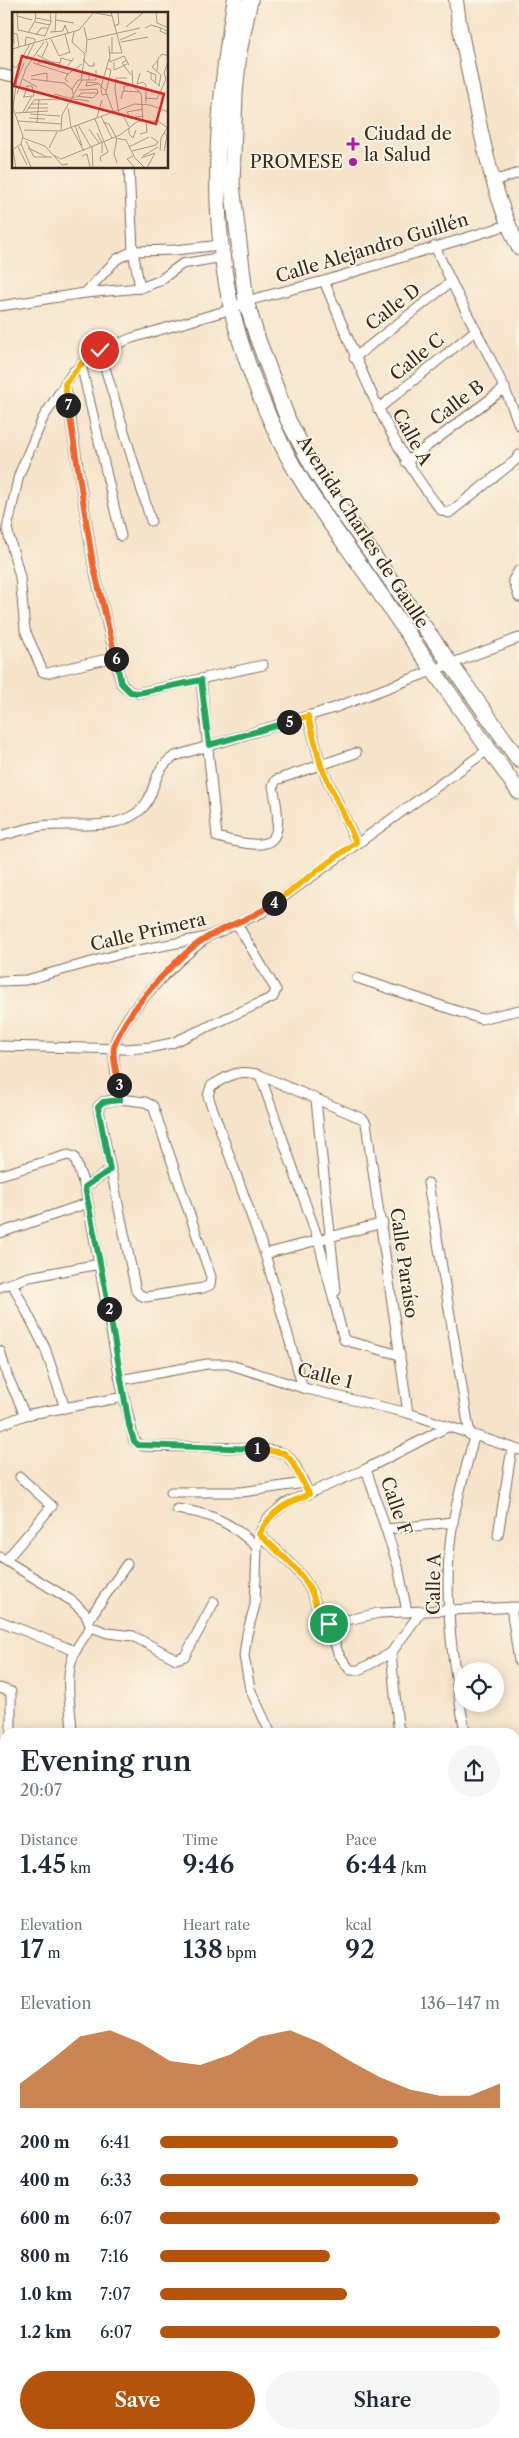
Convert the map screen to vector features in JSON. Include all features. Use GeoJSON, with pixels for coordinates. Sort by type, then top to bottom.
{"type":"FeatureCollection","features":[{"type":"Feature","properties":{"kind":"main road","name":"Avenida Charles de Gaulle"},"geometry":{"type":"LineString","coordinates":[[235,0],[226,54],[218,131],[218,207],[222,251],[232,308],[240,340],[258,391],[282,444],[320,507],[433,672],[519,792]]}},
{"type":"Feature","properties":{"kind":"main road","name":"Avenida Charles de Gaulle"},"geometry":{"type":"LineString","coordinates":[[250,0],[239,52],[235,94],[232,185],[246,301],[288,420],[310,461],[343,513],[519,760]]}},
{"type":"Feature","properties":{"kind":"street"},"geometry":{"type":"LineString","coordinates":[[456,0],[458,23],[493,180],[508,225],[519,248]]}},
{"type":"Feature","properties":{"kind":"street"},"geometry":{"type":"LineString","coordinates":[[129,169],[133,251],[140,288]]}},
{"type":"Feature","properties":{"kind":"street"},"geometry":{"type":"LineString","coordinates":[[493,180],[519,172]]}},
{"type":"Feature","properties":{"kind":"street","name":"Calle Alejandro Guillén"},"geometry":{"type":"LineString","coordinates":[[4,532],[19,475],[43,418],[65,384],[81,364],[100,350],[132,338],[232,308],[246,301],[324,281],[508,225]]}},
{"type":"Feature","properties":{"kind":"street"},"geometry":{"type":"LineString","coordinates":[[435,246],[504,388],[519,425]]}},
{"type":"Feature","properties":{"kind":"street"},"geometry":{"type":"LineString","coordinates":[[85,293],[117,259],[133,251],[222,251]]}},
{"type":"Feature","properties":{"kind":"street"},"geometry":{"type":"LineString","coordinates":[[0,306],[85,293],[140,288],[159,281],[182,264],[222,251]]}},
{"type":"Feature","properties":{"kind":"street","name":"Calle A"},"geometry":{"type":"LineString","coordinates":[[324,281],[354,358],[378,410],[406,462],[441,510],[449,513],[519,455]]}},
{"type":"Feature","properties":{"kind":"street","name":"Calle D"},"geometry":{"type":"LineString","coordinates":[[354,358],[451,282]]}},
{"type":"Feature","properties":{"kind":"street","name":"Calle C"},"geometry":{"type":"LineString","coordinates":[[378,410],[476,330]]}},
{"type":"Feature","properties":{"kind":"street"},"geometry":{"type":"LineString","coordinates":[[100,350],[151,521]]}},
{"type":"Feature","properties":{"kind":"street"},"geometry":{"type":"LineString","coordinates":[[81,364],[121,536]]}},
{"type":"Feature","properties":{"kind":"street"},"geometry":{"type":"LineString","coordinates":[[65,384],[93,564],[121,683],[130,692],[138,693],[263,665]]}},
{"type":"Feature","properties":{"kind":"street","name":"Calle B"},"geometry":{"type":"LineString","coordinates":[[406,462],[504,388]]}},
{"type":"Feature","properties":{"kind":"street"},"geometry":{"type":"LineString","coordinates":[[4,532],[20,576],[25,630],[43,672],[47,673],[115,657]]}},
{"type":"Feature","properties":{"kind":"street"},"geometry":{"type":"LineString","coordinates":[[519,570],[513,580],[519,597]]}},
{"type":"Feature","properties":{"kind":"street"},"geometry":{"type":"LineString","coordinates":[[0,836],[41,826],[126,820],[139,811],[147,802],[157,773],[162,766],[175,756],[308,716],[433,672],[451,662],[519,638]]}},
{"type":"Feature","properties":{"kind":"street"},"geometry":{"type":"LineString","coordinates":[[201,680],[217,837],[235,842],[264,844],[271,840],[277,834],[279,826],[274,782],[356,754]]}},
{"type":"Feature","properties":{"kind":"street"},"geometry":{"type":"LineString","coordinates":[[308,716],[321,766],[356,842]]}},
{"type":"Feature","properties":{"kind":"street","name":"Calle Primera"},"geometry":{"type":"LineString","coordinates":[[0,981],[26,980],[120,954],[207,937],[238,924],[261,913],[356,842],[489,749]]}},
{"type":"Feature","properties":{"kind":"street"},"geometry":{"type":"LineString","coordinates":[[0,1046],[153,1047],[172,1043],[273,998],[276,990],[238,924]]}},
{"type":"Feature","properties":{"kind":"street"},"geometry":{"type":"LineString","coordinates":[[120,1100],[114,1048],[127,1020],[179,959],[207,937]]}},
{"type":"Feature","properties":{"kind":"street"},"geometry":{"type":"LineString","coordinates":[[356,978],[481,1019],[519,1010]]}},
{"type":"Feature","properties":{"kind":"street"},"geometry":{"type":"LineString","coordinates":[[303,1388],[265,1254],[208,1091],[211,1086],[235,1072],[249,1071],[260,1074],[316,1100],[338,1312]]}},
{"type":"Feature","properties":{"kind":"street"},"geometry":{"type":"LineString","coordinates":[[260,1074],[318,1239],[344,1340],[400,1355]]}},
{"type":"Feature","properties":{"kind":"street"},"geometry":{"type":"LineString","coordinates":[[120,1100],[146,1102],[153,1106],[211,1277],[210,1285],[146,1297],[136,1291],[98,1107],[103,1102],[120,1100]]}},
{"type":"Feature","properties":{"kind":"street","name":"Calle Paraíso"},"geometry":{"type":"LineString","coordinates":[[316,1100],[363,1118],[368,1129],[408,1413]]}},
{"type":"Feature","properties":{"kind":"street"},"geometry":{"type":"LineString","coordinates":[[0,1174],[68,1155],[74,1157],[85,1187],[120,1380],[134,1441],[138,1445],[275,1451],[284,1453],[291,1460],[309,1494]]}},
{"type":"Feature","properties":{"kind":"street"},"geometry":{"type":"LineString","coordinates":[[85,1187],[110,1170]]}},
{"type":"Feature","properties":{"kind":"street"},"geometry":{"type":"LineString","coordinates":[[428,1183],[472,1436]]}},
{"type":"Feature","properties":{"kind":"street"},"geometry":{"type":"LineString","coordinates":[[0,1233],[88,1203]]}},
{"type":"Feature","properties":{"kind":"street"},"geometry":{"type":"LineString","coordinates":[[265,1254],[382,1223]]}},
{"type":"Feature","properties":{"kind":"street"},"geometry":{"type":"LineString","coordinates":[[0,1287],[29,1277],[100,1264]]}},
{"type":"Feature","properties":{"kind":"street"},"geometry":{"type":"LineString","coordinates":[[12,1283],[45,1348],[65,1408]]}},
{"type":"Feature","properties":{"kind":"street"},"geometry":{"type":"LineString","coordinates":[[0,1351],[7,1375],[25,1415]]}},
{"type":"Feature","properties":{"kind":"street","name":"Calle 1"},"geometry":{"type":"LineString","coordinates":[[120,1380],[220,1363],[303,1388],[408,1413],[472,1436],[516,1449]]}},
{"type":"Feature","properties":{"kind":"street"},"geometry":{"type":"LineString","coordinates":[[0,1425],[25,1415],[124,1397]]}},
{"type":"Feature","properties":{"kind":"street"},"geometry":{"type":"LineString","coordinates":[[268,1728],[250,1689],[245,1667],[247,1634],[255,1605],[257,1547],[259,1534],[267,1519],[286,1504],[366,1469],[447,1427]]}},
{"type":"Feature","properties":{"kind":"street","name":"Calle A"},"geometry":{"type":"LineString","coordinates":[[464,1728],[453,1654],[449,1566],[453,1522],[472,1436]]}},
{"type":"Feature","properties":{"kind":"street"},"geometry":{"type":"LineString","coordinates":[[498,1535],[516,1449]]}},
{"type":"Feature","properties":{"kind":"street","name":"Calle F"},"geometry":{"type":"LineString","coordinates":[[366,1469],[398,1566],[407,1612]]}},
{"type":"Feature","properties":{"kind":"street"},"geometry":{"type":"LineString","coordinates":[[20,1477],[52,1506],[3,1558],[72,1601],[90,1623],[108,1633],[133,1636],[176,1659],[181,1659],[185,1656],[214,1602]]}},
{"type":"Feature","properties":{"kind":"street"},"geometry":{"type":"LineString","coordinates":[[171,1492],[242,1492],[304,1483]]}},
{"type":"Feature","properties":{"kind":"street"},"geometry":{"type":"LineString","coordinates":[[177,1509],[213,1516],[234,1527],[257,1547]]}},
{"type":"Feature","properties":{"kind":"street"},"geometry":{"type":"LineString","coordinates":[[387,1529],[453,1522]]}},
{"type":"Feature","properties":{"kind":"street"},"geometry":{"type":"LineString","coordinates":[[259,1534],[302,1575],[312,1593],[320,1618],[329,1624],[338,1653],[350,1670],[358,1670],[391,1653],[420,1612]]}},
{"type":"Feature","properties":{"kind":"street"},"geometry":{"type":"LineString","coordinates":[[72,1728],[69,1689],[75,1651],[127,1564]]}},
{"type":"Feature","properties":{"kind":"street"},"geometry":{"type":"LineString","coordinates":[[329,1624],[379,1613],[515,1607],[519,1662]]}},
{"type":"Feature","properties":{"kind":"street"},"geometry":{"type":"LineString","coordinates":[[0,1621],[75,1651]]}},
{"type":"Feature","properties":{"kind":"street"},"geometry":{"type":"LineString","coordinates":[[391,1653],[399,1728]]}},
{"type":"Feature","properties":{"kind":"street"},"geometry":{"type":"LineString","coordinates":[[0,1688],[11,1692],[11,1728]]}},
{"type":"Feature","properties":{"kind":"place","name":"Ciudad de la Salud"},"geometry":{"type":"Point","coordinates":[353,144]}},
{"type":"Feature","properties":{"kind":"place","name":"PROMESE"},"geometry":{"type":"Point","coordinates":[353,162]}},
{"type":"Feature","properties":{"kind":"route"},"geometry":{"type":"LineString","coordinates":[[100,350],[81,364],[65,384],[93,564],[121,683],[130,692],[138,693],[201,680],[209,745],[308,716],[321,766],[356,842],[261,913],[207,937],[179,959],[127,1020],[114,1048],[120,1100],[103,1102],[98,1107],[110,1170],[85,1187],[113,1332],[120,1380],[134,1441],[138,1445],[143,1446],[262,1449],[284,1453],[291,1460],[309,1494],[286,1504],[267,1519],[259,1534],[302,1575],[312,1593],[320,1618],[329,1624]]}}]}
